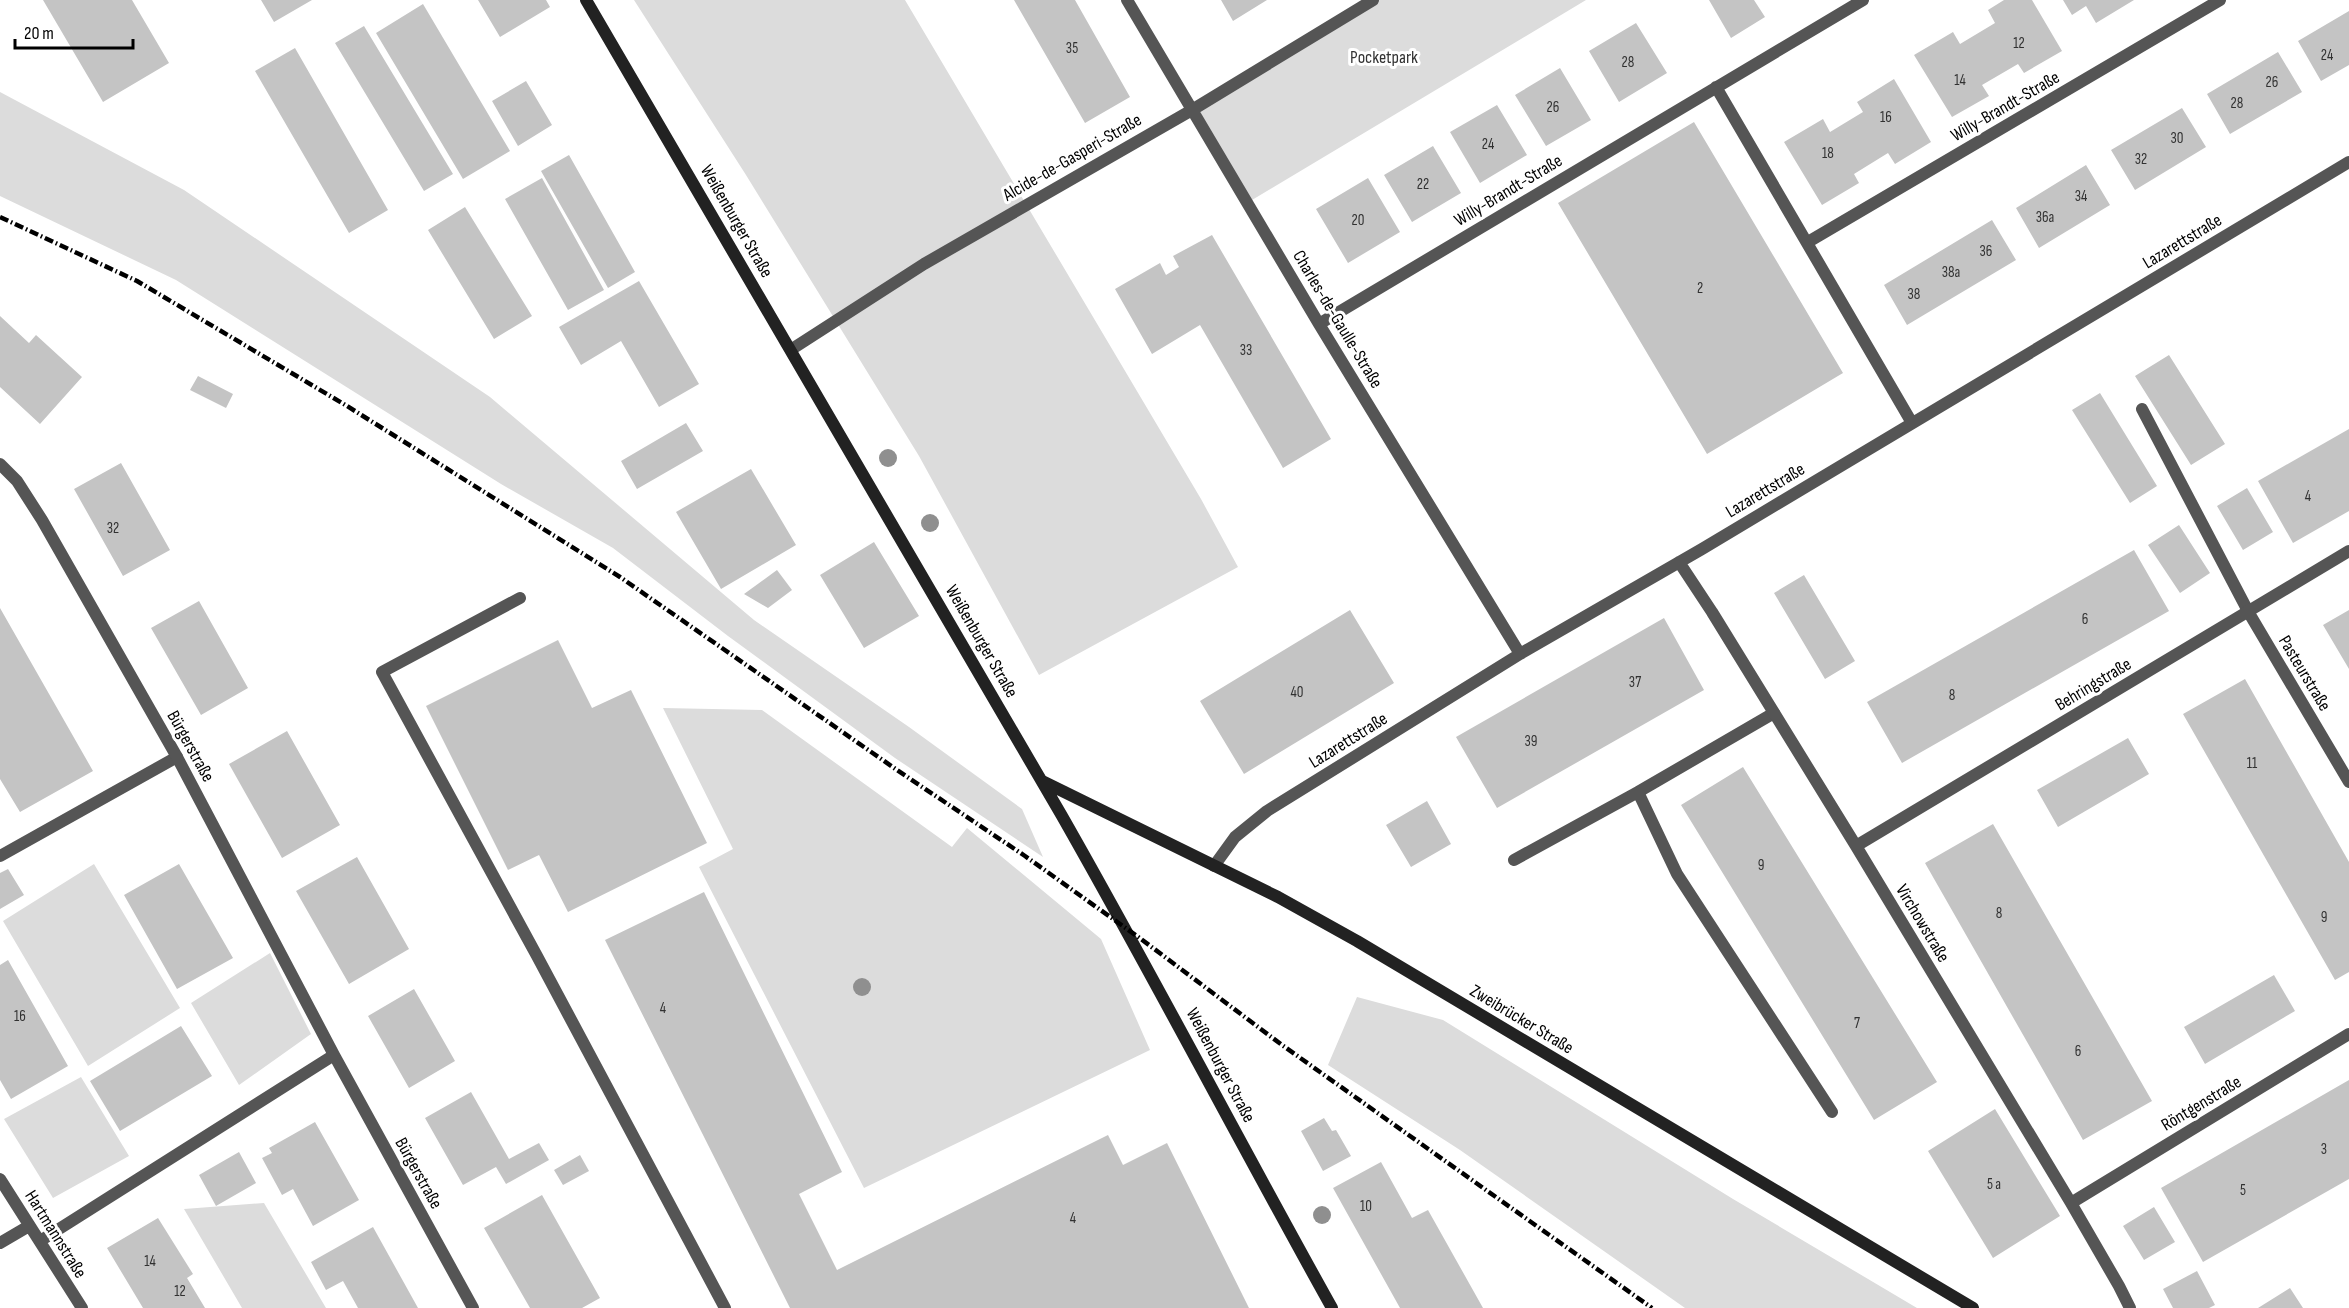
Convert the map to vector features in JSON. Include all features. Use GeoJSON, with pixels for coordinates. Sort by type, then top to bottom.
{"type":"FeatureCollection","features":[{"type":"Feature","properties":{"kind":"street","name":"Weißenburger Straße"},"geometry":{"type":"LineString","coordinates":[[586,0],[792,349],[874,495],[1126,928],[1277,1211],[1332,1308]]}},
{"type":"Feature","properties":{"kind":"street","name":"Charles-de-Gaulle-Straße"},"geometry":{"type":"LineString","coordinates":[[1127,0],[1319,324],[1520,654]]}},
{"type":"Feature","properties":{"kind":"street","name":"Alcide-de-Gasperi-Straße"},"geometry":{"type":"LineString","coordinates":[[792,349],[934,258],[1192,110],[1373,0]]}},
{"type":"Feature","properties":{"kind":"street","name":"Willy-Brandt-Straße"},"geometry":{"type":"LineString","coordinates":[[1319,324],[1863,0]]}},
{"type":"Feature","properties":{"kind":"street","name":"Willy-Brandt-Straße"},"geometry":{"type":"LineString","coordinates":[[1808,242],[2220,0]]}},
{"type":"Feature","properties":{"kind":"street"},"geometry":{"type":"LineString","coordinates":[[1716,87],[1912,423]]}},
{"type":"Feature","properties":{"kind":"street","name":"Lazarettstraße"},"geometry":{"type":"LineString","coordinates":[[1214,866],[1235,837],[1267,811],[1520,654],[1679,562],[2349,162]]}},
{"type":"Feature","properties":{"kind":"street","name":"Pasteurstraße"},"geometry":{"type":"LineString","coordinates":[[2142,409],[2249,613],[2349,782]]}},
{"type":"Feature","properties":{"kind":"street","name":"Bürgerstraße"},"geometry":{"type":"LineString","coordinates":[[0,464],[17,481],[42,520],[177,757],[334,1055],[473,1308]]}},
{"type":"Feature","properties":{"kind":"street","name":"Behringstraße"},"geometry":{"type":"LineString","coordinates":[[1856,846],[2249,613],[2349,551]]}},
{"type":"Feature","properties":{"kind":"street","name":"Virchowstraße"},"geometry":{"type":"LineString","coordinates":[[1679,562],[1856,846],[2071,1203],[2120,1286],[2130,1308]]}},
{"type":"Feature","properties":{"kind":"street"},"geometry":{"type":"LineString","coordinates":[[519,598],[382,672],[533,947],[725,1308]]}},
{"type":"Feature","properties":{"kind":"street"},"geometry":{"type":"LineString","coordinates":[[1514,861],[1774,713]]}},
{"type":"Feature","properties":{"kind":"street"},"geometry":{"type":"LineString","coordinates":[[0,856],[177,757]]}},
{"type":"Feature","properties":{"kind":"street","name":"Zweibrücker Straße"},"geometry":{"type":"LineString","coordinates":[[1042,781],[1278,897],[1357,941],[1973,1308]]}},
{"type":"Feature","properties":{"kind":"street"},"geometry":{"type":"LineString","coordinates":[[1638,792],[1677,874],[1832,1112]]}},
{"type":"Feature","properties":{"kind":"street","name":"Röntgenstraße"},"geometry":{"type":"LineString","coordinates":[[2071,1203],[2349,1034]]}},
{"type":"Feature","properties":{"kind":"street"},"geometry":{"type":"LineString","coordinates":[[40,1241],[334,1055]]}},
{"type":"Feature","properties":{"kind":"street","name":"Hartmannstraße"},"geometry":{"type":"LineString","coordinates":[[0,1179],[82,1308]]}},
{"type":"Feature","properties":{"kind":"street"},"geometry":{"type":"LineString","coordinates":[[0,1243],[29,1226]]}},
{"type":"Feature","properties":{"kind":"green space"},"geometry":{"type":"Polygon","coordinates":[[[634,0],[905,0],[1201,499],[1238,567],[1039,675],[919,456],[746,175],[634,0]]]}},
{"type":"Feature","properties":{"kind":"green space","name":"Pocketpark"},"geometry":{"type":"Polygon","coordinates":[[[1373,0],[1586,0],[1247,203],[1192,110],[1373,0]]]}},
{"type":"Feature","properties":{"kind":"green space"},"geometry":{"type":"Polygon","coordinates":[[[0,92],[184,190],[490,397],[754,620],[909,727],[1022,809],[1043,857],[895,758],[728,636],[613,548],[501,484],[176,280],[0,196],[0,92]]]}},
{"type":"Feature","properties":{"kind":"green space"},"geometry":{"type":"Polygon","coordinates":[[[663,708],[762,710],[952,847],[967,828],[1101,939],[1150,1050],[864,1188],[699,867],[733,849],[663,708]]]}},
{"type":"Feature","properties":{"kind":"green space"},"geometry":{"type":"Polygon","coordinates":[[[94,864],[180,1008],[88,1066],[3,921],[94,864]]]}},
{"type":"Feature","properties":{"kind":"green space"},"geometry":{"type":"Polygon","coordinates":[[[270,953],[311,1034],[239,1085],[191,1003],[270,953]]]}},
{"type":"Feature","properties":{"kind":"green space"},"geometry":{"type":"Polygon","coordinates":[[[1357,997],[1443,1020],[1733,1199],[1917,1308],[1685,1308],[1460,1150],[1328,1065],[1357,997]]]}},
{"type":"Feature","properties":{"kind":"green space"},"geometry":{"type":"Polygon","coordinates":[[[81,1077],[129,1156],[53,1198],[4,1119],[81,1077]]]}},
{"type":"Feature","properties":{"kind":"green space"},"geometry":{"type":"Polygon","coordinates":[[[264,1203],[326,1308],[242,1308],[184,1209],[264,1203]]]}},
{"type":"Feature","properties":{"kind":"building"},"geometry":{"type":"Polygon","coordinates":[[[43,0],[132,0],[169,63],[103,102],[43,0]]]}},
{"type":"Feature","properties":{"kind":"building"},"geometry":{"type":"Polygon","coordinates":[[[261,0],[312,0],[274,22],[261,0]]]}},
{"type":"Feature","properties":{"kind":"building"},"geometry":{"type":"Polygon","coordinates":[[[478,0],[546,0],[550,7],[500,37],[478,0]]]}},
{"type":"Feature","properties":{"kind":"building"},"geometry":{"type":"Polygon","coordinates":[[[1014,0],[1075,0],[1130,97],[1085,123],[1014,0]]]}},
{"type":"Feature","properties":{"kind":"building"},"geometry":{"type":"Polygon","coordinates":[[[1221,0],[1267,0],[1233,21],[1221,0]]]}},
{"type":"Feature","properties":{"kind":"building"},"geometry":{"type":"Polygon","coordinates":[[[1709,0],[1754,0],[1765,17],[1731,38],[1709,0]]]}},
{"type":"Feature","properties":{"kind":"building"},"geometry":{"type":"Polygon","coordinates":[[[2004,0],[2032,0],[2062,51],[2024,73],[2018,64],[1982,85],[1989,96],[1952,117],[1914,55],[1953,32],[1960,44],[1995,23],[1988,10],[2004,0]]]}},
{"type":"Feature","properties":{"kind":"building"},"geometry":{"type":"Polygon","coordinates":[[[2063,0],[2134,0],[2096,23],[2086,6],[2072,15],[2063,0]]]}},
{"type":"Feature","properties":{"kind":"building"},"geometry":{"type":"Polygon","coordinates":[[[423,4],[510,151],[463,179],[376,33],[423,4]]]}},
{"type":"Feature","properties":{"kind":"building"},"geometry":{"type":"Polygon","coordinates":[[[2349,11],[2349,65],[2321,81],[2298,41],[2349,11]]]}},
{"type":"Feature","properties":{"kind":"building"},"geometry":{"type":"Polygon","coordinates":[[[1636,23],[1667,73],[1619,102],[1589,51],[1636,23]]]}},
{"type":"Feature","properties":{"kind":"building"},"geometry":{"type":"Polygon","coordinates":[[[364,26],[453,174],[424,191],[335,43],[364,26]]]}},
{"type":"Feature","properties":{"kind":"building"},"geometry":{"type":"Polygon","coordinates":[[[295,48],[388,210],[349,233],[255,71],[295,48]]]}},
{"type":"Feature","properties":{"kind":"building"},"geometry":{"type":"Polygon","coordinates":[[[2278,52],[2302,92],[2230,134],[2207,94],[2278,52]]]}},
{"type":"Feature","properties":{"kind":"building"},"geometry":{"type":"Polygon","coordinates":[[[1560,68],[1591,120],[1546,146],[1515,95],[1560,68]]]}},
{"type":"Feature","properties":{"kind":"building"},"geometry":{"type":"Polygon","coordinates":[[[1894,79],[1931,142],[1895,164],[1888,153],[1854,174],[1859,183],[1822,205],[1784,142],[1823,119],[1830,132],[1863,112],[1857,102],[1894,79]]]}},
{"type":"Feature","properties":{"kind":"building"},"geometry":{"type":"Polygon","coordinates":[[[526,81],[552,125],[518,146],[492,101],[526,81]]]}},
{"type":"Feature","properties":{"kind":"building"},"geometry":{"type":"Polygon","coordinates":[[[1497,105],[1527,155],[1480,183],[1450,132],[1497,105]]]}},
{"type":"Feature","properties":{"kind":"building"},"geometry":{"type":"Polygon","coordinates":[[[2182,108],[2206,147],[2135,190],[2111,150],[2182,108]]]}},
{"type":"Feature","properties":{"kind":"building"},"geometry":{"type":"Polygon","coordinates":[[[1694,122],[1843,373],[1707,454],[1558,203],[1694,122]]]}},
{"type":"Feature","properties":{"kind":"building"},"geometry":{"type":"Polygon","coordinates":[[[1433,146],[1461,193],[1412,222],[1384,175],[1433,146]]]}},
{"type":"Feature","properties":{"kind":"building"},"geometry":{"type":"Polygon","coordinates":[[[569,155],[635,272],[608,288],[541,171],[569,155]]]}},
{"type":"Feature","properties":{"kind":"building"},"geometry":{"type":"Polygon","coordinates":[[[2086,165],[2110,205],[2039,248],[2016,208],[2086,165]]]}},
{"type":"Feature","properties":{"kind":"building"},"geometry":{"type":"Polygon","coordinates":[[[542,178],[604,290],[568,310],[505,199],[542,178]]]}},
{"type":"Feature","properties":{"kind":"building"},"geometry":{"type":"Polygon","coordinates":[[[1368,178],[1400,232],[1348,263],[1316,209],[1368,178]]]}},
{"type":"Feature","properties":{"kind":"building"},"geometry":{"type":"Polygon","coordinates":[[[465,207],[532,316],[494,339],[428,230],[465,207]]]}},
{"type":"Feature","properties":{"kind":"building"},"geometry":{"type":"Polygon","coordinates":[[[1992,220],[2016,260],[1907,325],[1884,285],[1992,220]]]}},
{"type":"Feature","properties":{"kind":"building"},"geometry":{"type":"Polygon","coordinates":[[[1212,235],[1331,439],[1283,468],[1200,325],[1152,354],[1115,289],[1160,263],[1166,275],[1179,267],[1173,256],[1212,235]]]}},
{"type":"Feature","properties":{"kind":"building"},"geometry":{"type":"Polygon","coordinates":[[[639,281],[699,384],[659,407],[621,341],[581,365],[559,327],[639,281]]]}},
{"type":"Feature","properties":{"kind":"building"},"geometry":{"type":"Polygon","coordinates":[[[0,316],[29,343],[36,335],[82,377],[40,424],[0,387],[0,316]]]}},
{"type":"Feature","properties":{"kind":"building"},"geometry":{"type":"Polygon","coordinates":[[[2169,355],[2225,444],[2191,465],[2135,376],[2169,355]]]}},
{"type":"Feature","properties":{"kind":"building"},"geometry":{"type":"Polygon","coordinates":[[[198,376],[233,394],[226,408],[190,390],[198,376]]]}},
{"type":"Feature","properties":{"kind":"building"},"geometry":{"type":"Polygon","coordinates":[[[2100,393],[2157,486],[2130,503],[2072,410],[2100,393]]]}},
{"type":"Feature","properties":{"kind":"building"},"geometry":{"type":"Polygon","coordinates":[[[686,423],[703,451],[637,489],[621,461],[686,423]]]}},
{"type":"Feature","properties":{"kind":"building"},"geometry":{"type":"Polygon","coordinates":[[[2349,429],[2349,511],[2293,543],[2258,481],[2349,429]]]}},
{"type":"Feature","properties":{"kind":"building"},"geometry":{"type":"Polygon","coordinates":[[[121,463],[170,550],[123,576],[74,489],[121,463]]]}},
{"type":"Feature","properties":{"kind":"building"},"geometry":{"type":"Polygon","coordinates":[[[751,469],[796,545],[721,589],[676,512],[751,469]]]}},
{"type":"Feature","properties":{"kind":"building"},"geometry":{"type":"Polygon","coordinates":[[[2247,488],[2273,532],[2243,550],[2217,506],[2247,488]]]}},
{"type":"Feature","properties":{"kind":"building"},"geometry":{"type":"Polygon","coordinates":[[[2179,525],[2210,573],[2180,593],[2148,545],[2179,525]]]}},
{"type":"Feature","properties":{"kind":"building"},"geometry":{"type":"Polygon","coordinates":[[[874,542],[919,616],[864,648],[820,575],[874,542]]]}},
{"type":"Feature","properties":{"kind":"building"},"geometry":{"type":"Polygon","coordinates":[[[2134,550],[2169,611],[1902,763],[1867,702],[2134,550]]]}},
{"type":"Feature","properties":{"kind":"building"},"geometry":{"type":"Polygon","coordinates":[[[777,570],[792,590],[768,608],[744,594],[777,570]]]}},
{"type":"Feature","properties":{"kind":"building"},"geometry":{"type":"Polygon","coordinates":[[[1804,575],[1855,661],[1825,679],[1774,593],[1804,575]]]}},
{"type":"Feature","properties":{"kind":"building"},"geometry":{"type":"Polygon","coordinates":[[[199,601],[248,688],[201,715],[151,628],[199,601]]]}},
{"type":"Feature","properties":{"kind":"building"},"geometry":{"type":"Polygon","coordinates":[[[0,608],[93,771],[20,812],[0,779],[0,608]]]}},
{"type":"Feature","properties":{"kind":"building"},"geometry":{"type":"Polygon","coordinates":[[[1350,610],[1394,683],[1244,774],[1200,701],[1350,610]]]}},
{"type":"Feature","properties":{"kind":"building"},"geometry":{"type":"Polygon","coordinates":[[[2349,610],[2349,669],[2323,625],[2349,610]]]}},
{"type":"Feature","properties":{"kind":"building"},"geometry":{"type":"Polygon","coordinates":[[[1664,618],[1704,690],[1497,808],[1456,737],[1664,618]]]}},
{"type":"Feature","properties":{"kind":"building"},"geometry":{"type":"Polygon","coordinates":[[[558,640],[592,708],[631,690],[707,843],[568,912],[539,855],[508,870],[426,706],[558,640]]]}},
{"type":"Feature","properties":{"kind":"building"},"geometry":{"type":"Polygon","coordinates":[[[2245,679],[2349,862],[2349,972],[2335,980],[2183,714],[2245,679]]]}},
{"type":"Feature","properties":{"kind":"building"},"geometry":{"type":"Polygon","coordinates":[[[287,731],[340,825],[282,858],[229,764],[287,731]]]}},
{"type":"Feature","properties":{"kind":"building"},"geometry":{"type":"Polygon","coordinates":[[[2128,738],[2149,774],[2058,827],[2037,790],[2128,738]]]}},
{"type":"Feature","properties":{"kind":"building"},"geometry":{"type":"Polygon","coordinates":[[[1743,767],[1937,1082],[1874,1120],[1681,805],[1743,767]]]}},
{"type":"Feature","properties":{"kind":"building"},"geometry":{"type":"Polygon","coordinates":[[[1427,801],[1451,844],[1411,867],[1386,825],[1427,801]]]}},
{"type":"Feature","properties":{"kind":"building"},"geometry":{"type":"Polygon","coordinates":[[[1993,824],[2152,1101],[2083,1140],[1925,863],[1993,824]]]}},
{"type":"Feature","properties":{"kind":"building"},"geometry":{"type":"Polygon","coordinates":[[[357,857],[409,949],[349,984],[296,891],[357,857]]]}},
{"type":"Feature","properties":{"kind":"building"},"geometry":{"type":"Polygon","coordinates":[[[179,864],[233,958],[177,989],[124,895],[179,864]]]}},
{"type":"Feature","properties":{"kind":"building"},"geometry":{"type":"Polygon","coordinates":[[[8,869],[24,895],[0,909],[0,873],[8,869]]]}},
{"type":"Feature","properties":{"kind":"building"},"geometry":{"type":"Polygon","coordinates":[[[704,892],[842,1172],[799,1194],[837,1270],[1108,1135],[1123,1165],[1167,1143],[1249,1308],[790,1308],[605,940],[704,892]]]}},
{"type":"Feature","properties":{"kind":"building"},"geometry":{"type":"Polygon","coordinates":[[[8,960],[68,1066],[11,1099],[0,1080],[0,965],[8,960]]]}},
{"type":"Feature","properties":{"kind":"building"},"geometry":{"type":"Polygon","coordinates":[[[2274,975],[2295,1011],[2205,1064],[2184,1027],[2274,975]]]}},
{"type":"Feature","properties":{"kind":"building"},"geometry":{"type":"Polygon","coordinates":[[[414,989],[455,1061],[409,1088],[368,1016],[414,989]]]}},
{"type":"Feature","properties":{"kind":"building"},"geometry":{"type":"Polygon","coordinates":[[[181,1026],[212,1076],[120,1131],[90,1081],[181,1026]]]}},
{"type":"Feature","properties":{"kind":"building"},"geometry":{"type":"Polygon","coordinates":[[[2349,1080],[2349,1179],[2203,1262],[2161,1188],[2349,1080]]]}},
{"type":"Feature","properties":{"kind":"building"},"geometry":{"type":"Polygon","coordinates":[[[471,1092],[509,1159],[539,1143],[549,1160],[506,1184],[496,1167],[463,1185],[425,1118],[471,1092]]]}},
{"type":"Feature","properties":{"kind":"building"},"geometry":{"type":"Polygon","coordinates":[[[1995,1109],[2060,1216],[1993,1258],[1928,1151],[1995,1109]]]}},
{"type":"Feature","properties":{"kind":"building"},"geometry":{"type":"Polygon","coordinates":[[[1324,1118],[1332,1131],[1336,1130],[1351,1156],[1323,1171],[1301,1131],[1324,1118]]]}},
{"type":"Feature","properties":{"kind":"building"},"geometry":{"type":"Polygon","coordinates":[[[315,1122],[359,1200],[313,1226],[293,1189],[282,1195],[262,1158],[272,1153],[269,1148],[315,1122]]]}},
{"type":"Feature","properties":{"kind":"building"},"geometry":{"type":"Polygon","coordinates":[[[239,1152],[256,1183],[216,1206],[199,1175],[239,1152]]]}},
{"type":"Feature","properties":{"kind":"building"},"geometry":{"type":"Polygon","coordinates":[[[580,1155],[589,1171],[563,1185],[554,1170],[580,1155]]]}},
{"type":"Feature","properties":{"kind":"building"},"geometry":{"type":"Polygon","coordinates":[[[1381,1162],[1412,1218],[1428,1210],[1483,1308],[1400,1308],[1333,1188],[1381,1162]]]}},
{"type":"Feature","properties":{"kind":"building"},"geometry":{"type":"Polygon","coordinates":[[[542,1195],[600,1298],[582,1308],[530,1308],[484,1228],[542,1195]]]}},
{"type":"Feature","properties":{"kind":"building"},"geometry":{"type":"Polygon","coordinates":[[[2154,1207],[2175,1242],[2144,1260],[2123,1226],[2154,1207]]]}},
{"type":"Feature","properties":{"kind":"building"},"geometry":{"type":"Polygon","coordinates":[[[158,1218],[193,1274],[187,1278],[205,1308],[143,1308],[107,1248],[158,1218]]]}},
{"type":"Feature","properties":{"kind":"building"},"geometry":{"type":"Polygon","coordinates":[[[373,1227],[418,1308],[358,1308],[343,1281],[326,1290],[311,1262],[373,1227]]]}},
{"type":"Feature","properties":{"kind":"building"},"geometry":{"type":"Polygon","coordinates":[[[2197,1271],[2215,1305],[2209,1308],[2173,1308],[2163,1289],[2197,1271]]]}},
{"type":"Feature","properties":{"kind":"building"},"geometry":{"type":"Polygon","coordinates":[[[2290,1288],[2303,1308],[2258,1308],[2290,1288]]]}},
{"type":"Feature","properties":{"kind":"railway"},"geometry":{"type":"LineString","coordinates":[[0,217],[137,281],[347,406],[620,577],[1025,856],[1141,939],[1282,1045],[1652,1308]]}}]}
